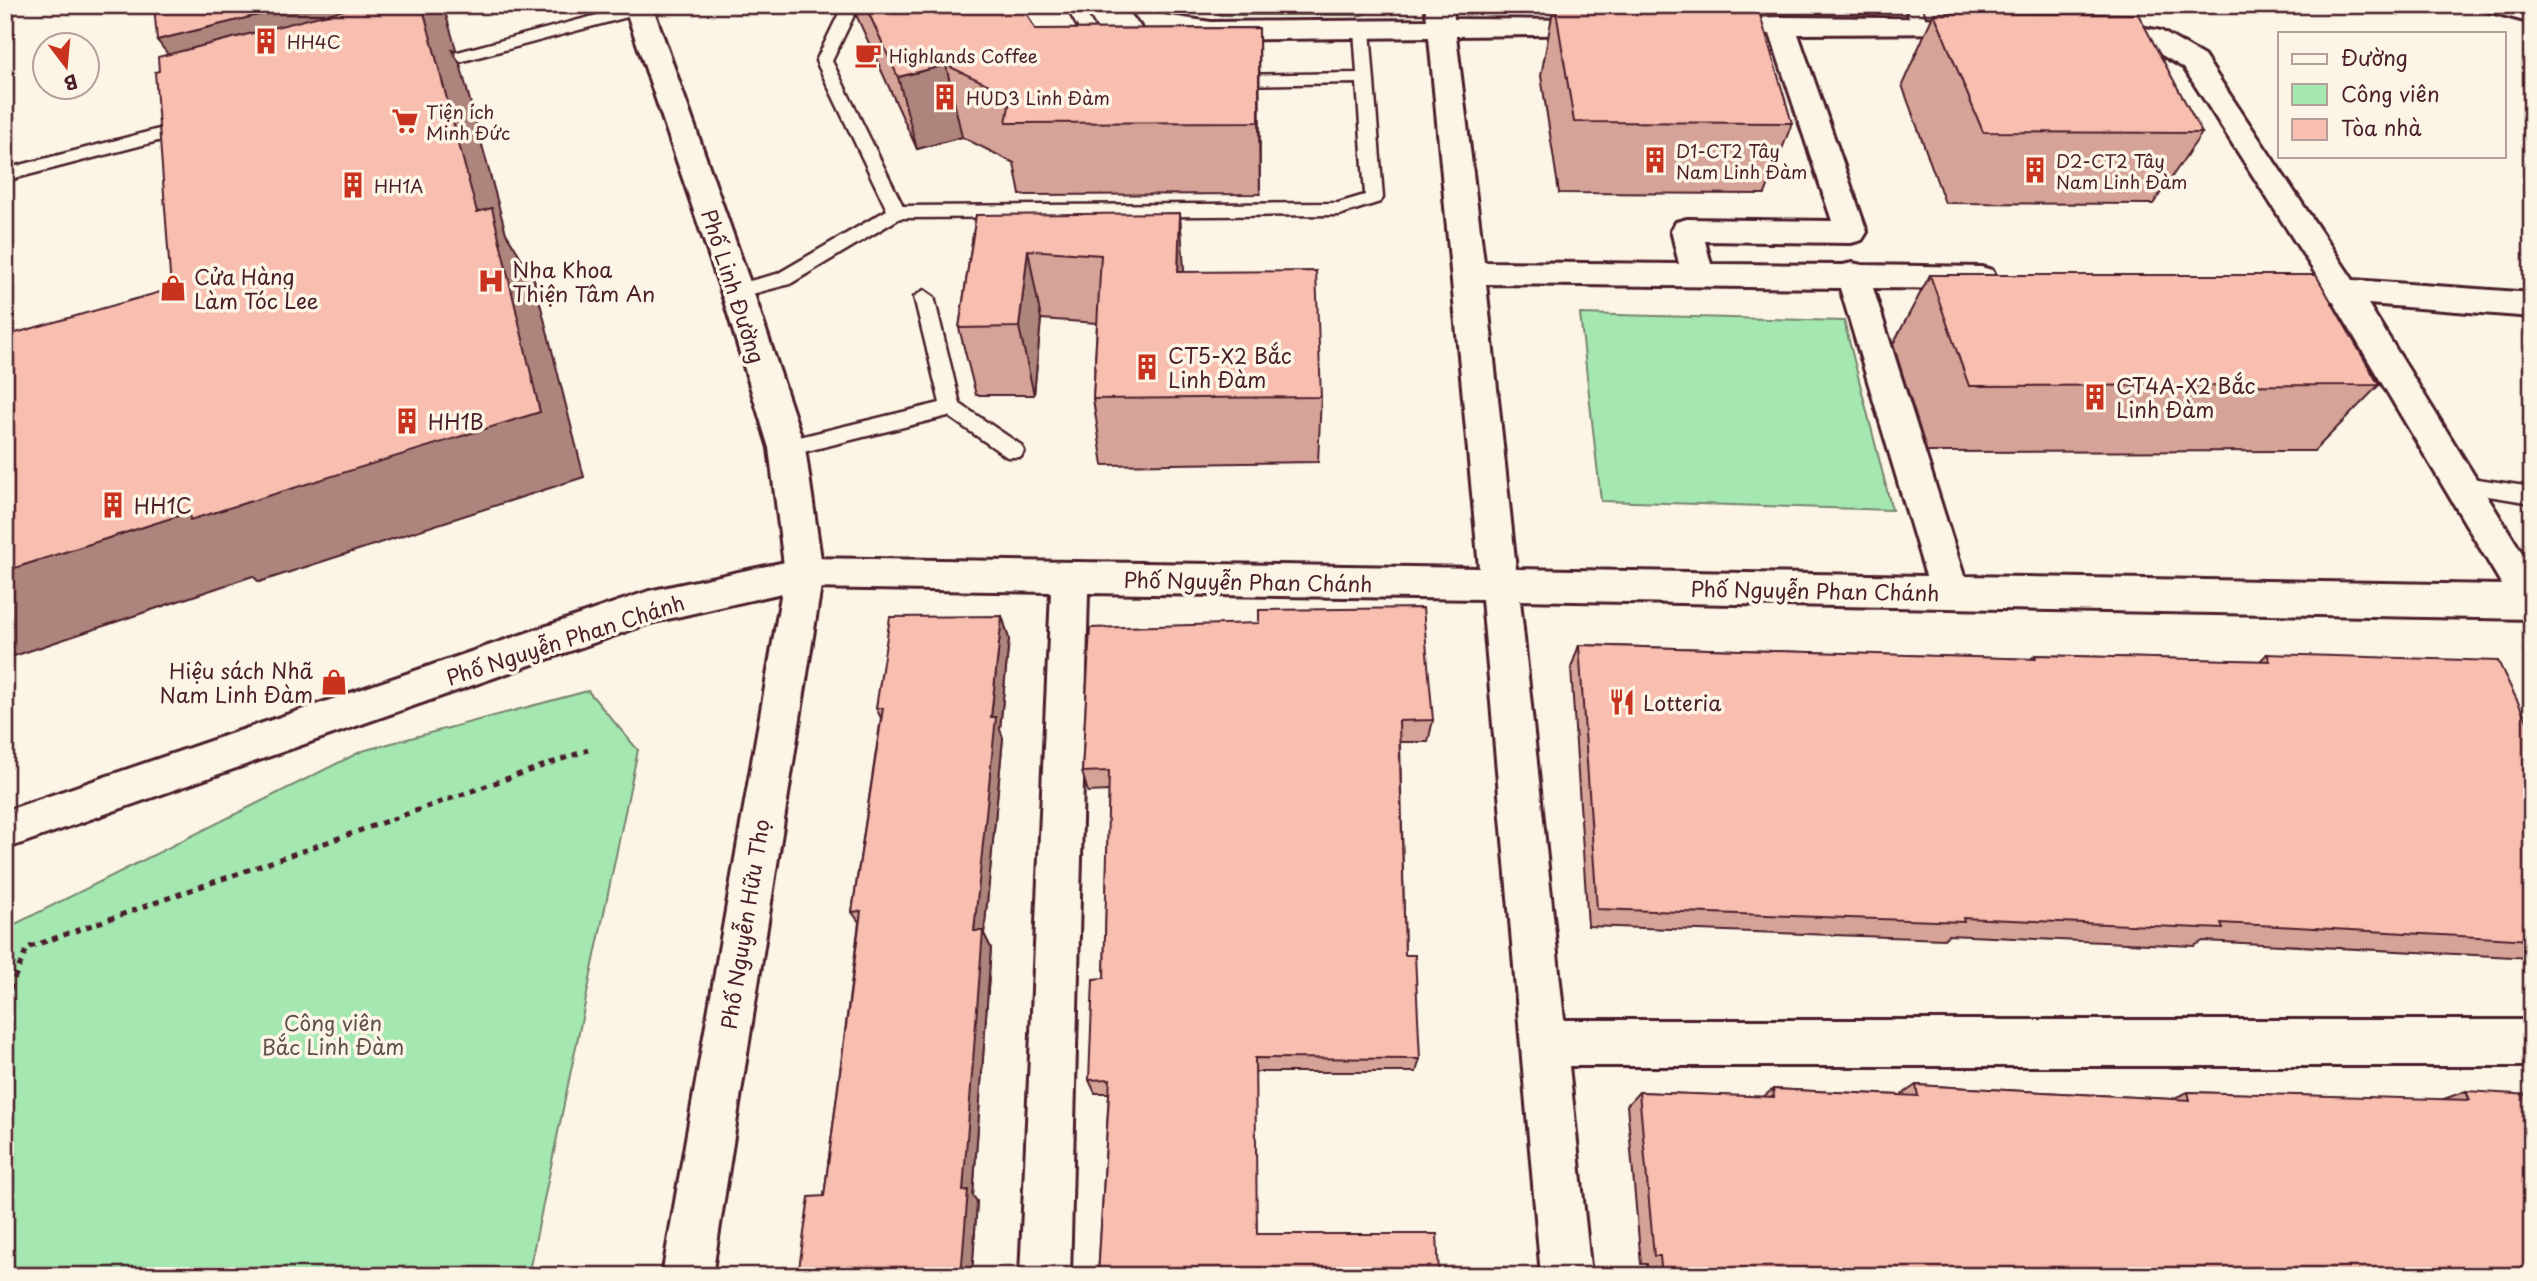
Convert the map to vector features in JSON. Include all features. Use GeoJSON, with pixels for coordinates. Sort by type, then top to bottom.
{"type":"FeatureCollection","features":[{"type":"Feature","properties":{"kind":"street"},"geometry":{"type":"LineString","coordinates":[[1141,5],[1155,22],[1211,31],[1362,30],[1441,17],[1634,26]]}},
{"type":"Feature","properties":{"kind":"street"},"geometry":{"type":"LineString","coordinates":[[2497,5],[2532,15]]}},
{"type":"Feature","properties":{"kind":"street","name":"Phố Linh Đường"},"geometry":{"type":"LineString","coordinates":[[645,7],[787,448],[804,573]]}},
{"type":"Feature","properties":{"kind":"street"},"geometry":{"type":"LineString","coordinates":[[1686,16],[1690,26],[1781,25],[1916,15],[1992,18]]}},
{"type":"Feature","properties":{"kind":"street"},"geometry":{"type":"LineString","coordinates":[[1441,17],[1469,272],[1566,1276]]}},
{"type":"Feature","properties":{"kind":"street"},"geometry":{"type":"LineString","coordinates":[[1697,274],[1687,230],[1852,232],[1781,25]]}},
{"type":"Feature","properties":{"kind":"street"},"geometry":{"type":"LineString","coordinates":[[2075,25],[2119,29],[2151,37],[2194,62],[2343,290],[2464,485],[2531,601]]}},
{"type":"Feature","properties":{"kind":"street"},"geometry":{"type":"LineString","coordinates":[[1469,272],[1852,274],[2012,279]]}},
{"type":"Feature","properties":{"kind":"street"},"geometry":{"type":"LineString","coordinates":[[1852,274],[1950,592]]}},
{"type":"Feature","properties":{"kind":"street"},"geometry":{"type":"LineString","coordinates":[[2301,289],[2532,305]]}},
{"type":"Feature","properties":{"kind":"street","name":"Phố Nguyễn Phan Chánh"},"geometry":{"type":"LineString","coordinates":[[5,830],[649,607],[804,573],[2531,601]]}},
{"type":"Feature","properties":{"kind":"street","name":"Phố Nguyễn Hữu Thọ"},"geometry":{"type":"LineString","coordinates":[[687,1276],[804,573]]}},
{"type":"Feature","properties":{"kind":"street"},"geometry":{"type":"LineString","coordinates":[[1045,1276],[1070,578]]}},
{"type":"Feature","properties":{"kind":"street"},"geometry":{"type":"LineString","coordinates":[[1542,1043],[2532,1043]]}},
{"type":"Feature","properties":{"kind":"lane"},"geometry":{"type":"LineString","coordinates":[[851,5],[824,61],[897,212]]}},
{"type":"Feature","properties":{"kind":"lane"},"geometry":{"type":"LineString","coordinates":[[1073,5],[1111,71]]}},
{"type":"Feature","properties":{"kind":"lane"},"geometry":{"type":"LineString","coordinates":[[408,71],[645,7]]}},
{"type":"Feature","properties":{"kind":"lane"},"geometry":{"type":"LineString","coordinates":[[737,291],[783,279],[897,212],[1339,209],[1374,198],[1362,30]]}},
{"type":"Feature","properties":{"kind":"lane"},"geometry":{"type":"LineString","coordinates":[[1214,80],[1366,78]]}},
{"type":"Feature","properties":{"kind":"lane"},"geometry":{"type":"LineString","coordinates":[[5,175],[201,124]]}},
{"type":"Feature","properties":{"kind":"lane"},"geometry":{"type":"LineString","coordinates":[[924,297],[951,408],[1014,451]]}},
{"type":"Feature","properties":{"kind":"lane"},"geometry":{"type":"LineString","coordinates":[[787,448],[951,408]]}},
{"type":"Feature","properties":{"kind":"lane"},"geometry":{"type":"LineString","coordinates":[[2464,485],[2532,495]]}},
{"type":"Feature","properties":{"kind":"path"},"geometry":{"type":"LineString","coordinates":[[5,1001],[27,948],[588,750]]}},
{"type":"Feature","properties":{"kind":"green space"},"geometry":{"type":"Polygon","coordinates":[[[1211,5],[1382,5],[1362,15],[1220,15],[1211,5]]]}},
{"type":"Feature","properties":{"kind":"green space"},"geometry":{"type":"Polygon","coordinates":[[[1580,314],[1844,321],[1892,510],[1601,501],[1580,314]]]}},
{"type":"Feature","properties":{"kind":"green space","name":"Công viên Bắc Linh Đàm"},"geometry":{"type":"Polygon","coordinates":[[[588,691],[638,750],[528,1276],[5,1276],[5,929],[362,751],[588,691]]]}},
{"type":"Feature","properties":{"kind":"building"},"geometry":{"type":"Polygon","coordinates":[[[154,5],[298,5],[157,40],[154,5]]]}},
{"type":"Feature","properties":{"kind":"building"},"geometry":{"type":"Polygon","coordinates":[[[363,5],[422,5],[477,212],[492,208],[540,412],[190,520],[190,512],[5,571],[5,336],[171,289],[155,72],[159,71],[158,57],[363,5]]]}},
{"type":"Feature","properties":{"kind":"building"},"geometry":{"type":"Polygon","coordinates":[[[865,5],[1022,5],[1035,29],[1259,28],[1259,122],[1006,123],[1011,95],[946,65],[898,77],[865,5]]]}},
{"type":"Feature","properties":{"kind":"building"},"geometry":{"type":"Polygon","coordinates":[[[1555,5],[1757,5],[1792,123],[1574,122],[1555,5]]]}},
{"type":"Feature","properties":{"kind":"building"},"geometry":{"type":"Polygon","coordinates":[[[1934,13],[2138,14],[2202,133],[1983,132],[1934,13]]]}},
{"type":"Feature","properties":{"kind":"building"},"geometry":{"type":"Polygon","coordinates":[[[1180,213],[1178,272],[1316,271],[1321,397],[1093,399],[1101,255],[1028,250],[1019,327],[959,328],[976,215],[1180,213]]]}},
{"type":"Feature","properties":{"kind":"building"},"geometry":{"type":"Polygon","coordinates":[[[1930,275],[2316,275],[2379,385],[1969,386],[1930,275]]]}},
{"type":"Feature","properties":{"kind":"building"},"geometry":{"type":"Polygon","coordinates":[[[1423,608],[1433,720],[1399,721],[1405,955],[1415,955],[1420,1059],[1255,1058],[1257,1234],[1437,1234],[1439,1276],[1098,1276],[1110,1079],[1089,1080],[1093,979],[1104,978],[1109,771],[1082,772],[1090,628],[1259,623],[1259,610],[1423,608]]]}},
{"type":"Feature","properties":{"kind":"building"},"geometry":{"type":"Polygon","coordinates":[[[1002,616],[991,717],[996,717],[974,931],[983,931],[963,1191],[968,1190],[961,1276],[798,1276],[809,1197],[824,1196],[861,911],[852,912],[883,708],[876,708],[890,617],[1002,616]]]}},
{"type":"Feature","properties":{"kind":"building"},"geometry":{"type":"Polygon","coordinates":[[[1579,645],[2036,659],[2035,655],[2270,661],[2267,654],[2498,661],[2532,731],[2532,940],[2221,923],[2223,929],[1963,918],[1964,922],[1597,909],[1579,645]]]}},
{"type":"Feature","properties":{"kind":"building"},"geometry":{"type":"Polygon","coordinates":[[[1916,1085],[2190,1100],[2188,1092],[2470,1100],[2466,1091],[2532,1095],[2532,1276],[1662,1276],[1660,1256],[1654,1256],[1639,1092],[1774,1097],[1773,1089],[1918,1096],[1916,1085]]]}},
{"type":"Feature","properties":{"kind":"place","name":"HH4C"},"geometry":{"type":"Point","coordinates":[266,41]}},
{"type":"Feature","properties":{"kind":"place","name":"Highlands Coffee"},"geometry":{"type":"Point","coordinates":[868,55]}},
{"type":"Feature","properties":{"kind":"place","name":"HUD3 Linh Đàm"},"geometry":{"type":"Point","coordinates":[945,97]}},
{"type":"Feature","properties":{"kind":"place","name":"Tiện ích Minh Đức"},"geometry":{"type":"Point","coordinates":[405,121]}},
{"type":"Feature","properties":{"kind":"place","name":"D1-CT2 Tây Nam Linh Đàm"},"geometry":{"type":"Point","coordinates":[1655,160]}},
{"type":"Feature","properties":{"kind":"place","name":"D2-CT2 Tây Nam Linh Đàm"},"geometry":{"type":"Point","coordinates":[2035,170]}},
{"type":"Feature","properties":{"kind":"place","name":"HH1A"},"geometry":{"type":"Point","coordinates":[353,185]}},
{"type":"Feature","properties":{"kind":"place","name":"Nha Khoa Thiện Tâm An"},"geometry":{"type":"Point","coordinates":[491,281]}},
{"type":"Feature","properties":{"kind":"place","name":"Cửa Hàng Làm Tóc Lee"},"geometry":{"type":"Point","coordinates":[173,288]}},
{"type":"Feature","properties":{"kind":"place","name":"CT5-X2 Bắc Linh Đàm"},"geometry":{"type":"Point","coordinates":[1147,367]}},
{"type":"Feature","properties":{"kind":"place","name":"CT4A-X2 Bắc Linh Đàm"},"geometry":{"type":"Point","coordinates":[2095,397]}},
{"type":"Feature","properties":{"kind":"place","name":"HH1B"},"geometry":{"type":"Point","coordinates":[407,421]}},
{"type":"Feature","properties":{"kind":"place","name":"HH1C"},"geometry":{"type":"Point","coordinates":[113,505]}},
{"type":"Feature","properties":{"kind":"place","name":"Hiệu sách Nhã Nam Linh Đàm"},"geometry":{"type":"Point","coordinates":[334,682]}},
{"type":"Feature","properties":{"kind":"place","name":"Lotteria"},"geometry":{"type":"Point","coordinates":[1622,702]}}]}
